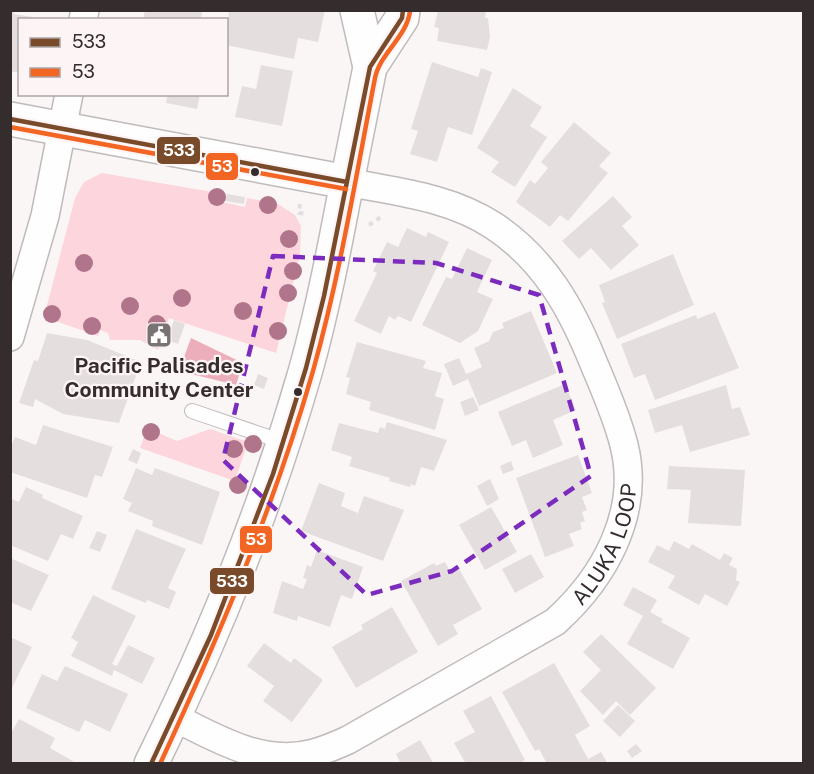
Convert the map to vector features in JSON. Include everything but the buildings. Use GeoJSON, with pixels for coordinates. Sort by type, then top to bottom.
{"type":"FeatureCollection","features":[{"type":"Feature","properties":{"kind":"street"},"geometry":{"type":"LineString","coordinates":[[357,10],[370,67]]}},
{"type":"Feature","properties":{"kind":"street"},"geometry":{"type":"LineString","coordinates":[[151,764],[211,635],[283,442],[324,297],[370,67],[402,18],[403,10]]}},
{"type":"Feature","properties":{"kind":"street"},"geometry":{"type":"LineString","coordinates":[[10,337],[16,298],[45,216],[69,96]]}},
{"type":"Feature","properties":{"kind":"street"},"geometry":{"type":"LineString","coordinates":[[10,119],[347,182]]}},
{"type":"Feature","properties":{"kind":"street","name":"ALUKA LOOP"},"geometry":{"type":"LineString","coordinates":[[174,717],[232,745],[267,757],[313,753],[348,740],[555,622],[579,600],[600,573],[614,545],[624,515],[627,479],[625,447],[616,417],[578,325],[556,286],[536,261],[494,226],[471,213],[433,199],[347,182]]}},
{"type":"Feature","properties":{"kind":"lane"},"geometry":{"type":"LineString","coordinates":[[192,411],[283,442]]}},
{"type":"Feature","properties":{"kind":"path"},"geometry":{"type":"LineString","coordinates":[[300,204],[299,213],[308,214]]}},
{"type":"Feature","properties":{"kind":"path"},"geometry":{"type":"LineString","coordinates":[[369,225],[384,214]]}},
{"type":"Feature","properties":{"kind":"highlighted area"},"geometry":{"type":"Polygon","coordinates":[[[273,256],[436,263],[539,295],[591,476],[452,571],[367,595],[223,460],[273,256]]]}},
{"type":"Feature","properties":{"kind":"shaded area"},"geometry":{"type":"Polygon","coordinates":[[[102,173],[224,194],[222,202],[245,207],[247,198],[278,204],[295,215],[301,226],[300,255],[276,353],[169,318],[158,350],[140,340],[110,340],[108,333],[100,330],[98,336],[44,317],[75,198],[84,182],[102,173]]]}},
{"type":"Feature","properties":{"kind":"shaded area"},"geometry":{"type":"Polygon","coordinates":[[[191,338],[243,363],[236,385],[179,371],[191,338]]]}},
{"type":"Feature","properties":{"kind":"shaded area"},"geometry":{"type":"Polygon","coordinates":[[[147,428],[177,441],[210,429],[248,442],[235,481],[140,448],[147,428]]]}},
{"type":"Feature","properties":{"kind":"transit line","name":"533"},"geometry":{"type":"LineString","coordinates":[[151,764],[211,635],[273,474],[306,368],[324,296],[370,67],[402,18],[403,10]]}},
{"type":"Feature","properties":{"kind":"transit line","name":"53"},"geometry":{"type":"LineString","coordinates":[[160,764],[244,570],[298,422],[331,298],[375,78],[382,61],[404,29],[410,11]]}},
{"type":"Feature","properties":{"kind":"transit line","name":"533"},"geometry":{"type":"LineString","coordinates":[[10,119],[347,182]]}},
{"type":"Feature","properties":{"kind":"transit line","name":"53"},"geometry":{"type":"LineString","coordinates":[[10,127],[346,189]]}},
{"type":"Feature","properties":{"kind":"place","name":"Pacific Palisades Community Center"},"geometry":{"type":"Point","coordinates":[159,335]}}]}
